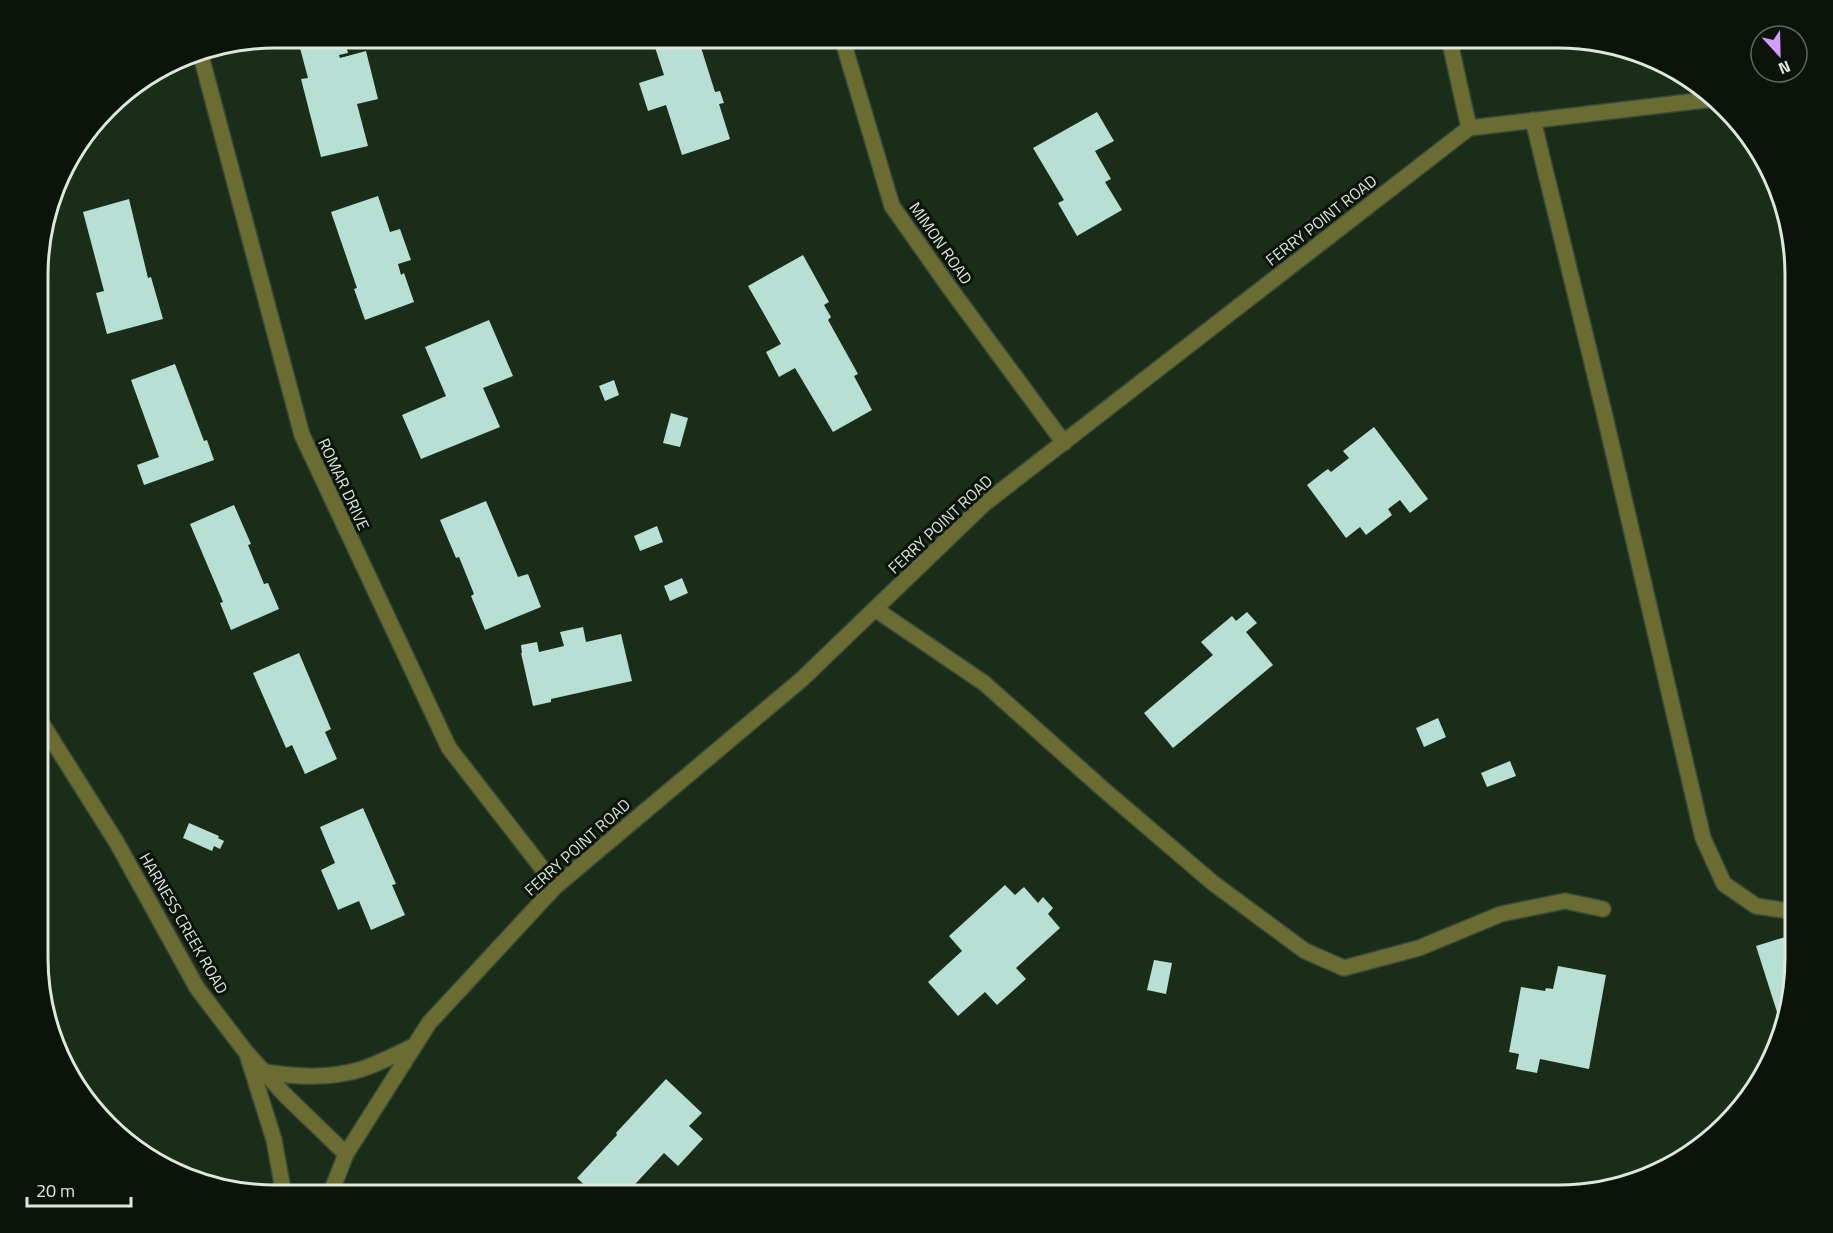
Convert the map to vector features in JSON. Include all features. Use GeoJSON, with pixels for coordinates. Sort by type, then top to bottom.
{"type":"FeatureCollection","features":[{"type":"Feature","properties":{"kind":"street","name":"MIMON ROAD"},"geometry":{"type":"LineString","coordinates":[[845,48],[892,206],[1064,443]]}},
{"type":"Feature","properties":{"kind":"street"},"geometry":{"type":"LineString","coordinates":[[1451,48],[1469,128],[1703,100]]}},
{"type":"Feature","properties":{"kind":"street","name":"ROMAR DRIVE"},"geometry":{"type":"LineString","coordinates":[[202,60],[302,435],[448,748],[556,886]]}},
{"type":"Feature","properties":{"kind":"street"},"geometry":{"type":"LineString","coordinates":[[1533,120],[1703,838],[1724,884],[1756,906],[1785,910]]}},
{"type":"Feature","properties":{"kind":"street","name":"FERRY POINT ROAD"},"geometry":{"type":"LineString","coordinates":[[334,1185],[346,1154],[429,1023],[556,886],[801,680],[984,504],[1469,128]]}},
{"type":"Feature","properties":{"kind":"street"},"geometry":{"type":"LineString","coordinates":[[875,609],[984,683],[1213,883],[1305,951],[1344,968],[1419,948],[1501,914],[1565,901],[1603,909]]}},
{"type":"Feature","properties":{"kind":"street","name":"HARNESS CREEK ROAD"},"geometry":{"type":"LineString","coordinates":[[48,733],[117,843],[197,988],[246,1052],[285,1095],[346,1154]]}},
{"type":"Feature","properties":{"kind":"street"},"geometry":{"type":"LineString","coordinates":[[264,1072],[298,1077],[328,1076],[362,1069],[414,1046]]}},
{"type":"Feature","properties":{"kind":"street"},"geometry":{"type":"LineString","coordinates":[[246,1052],[274,1140],[282,1185]]}},
{"type":"Feature","properties":{"kind":"building"},"geometry":{"type":"Polygon","coordinates":[[[300,48],[347,48],[348,53],[339,55],[340,58],[366,51],[378,99],[357,104],[368,146],[321,157],[301,79],[308,78],[300,48]]]}},
{"type":"Feature","properties":{"kind":"building"},"geometry":{"type":"Polygon","coordinates":[[[655,48],[701,48],[715,92],[720,91],[724,103],[719,104],[730,139],[682,155],[666,105],[648,111],[639,83],[664,75],[655,48]]]}},
{"type":"Feature","properties":{"kind":"building"},"geometry":{"type":"Polygon","coordinates":[[[1097,112],[1114,141],[1095,151],[1111,179],[1105,182],[1122,210],[1077,236],[1058,203],[1064,200],[1033,148],[1097,112]]]}},
{"type":"Feature","properties":{"kind":"building"},"geometry":{"type":"Polygon","coordinates":[[[378,196],[390,232],[400,229],[411,260],[398,264],[401,275],[404,273],[414,302],[365,320],[354,289],[357,288],[331,212],[378,196]]]}},
{"type":"Feature","properties":{"kind":"building"},"geometry":{"type":"Polygon","coordinates":[[[129,199],[148,278],[151,277],[163,319],[107,334],[96,293],[104,291],[83,212],[129,199]]]}},
{"type":"Feature","properties":{"kind":"building"},"geometry":{"type":"Polygon","coordinates":[[[803,255],[829,302],[824,305],[831,317],[828,320],[858,374],[854,376],[872,410],[833,432],[795,368],[779,377],[766,352],[781,344],[748,286],[803,255]]]}},
{"type":"Feature","properties":{"kind":"building"},"geometry":{"type":"Polygon","coordinates":[[[489,320],[513,376],[483,388],[500,427],[421,459],[402,415],[446,396],[425,347],[489,320]]]}},
{"type":"Feature","properties":{"kind":"building"},"geometry":{"type":"Polygon","coordinates":[[[175,364],[204,441],[207,440],[214,460],[144,485],[137,465],[159,457],[131,380],[175,364]]]}},
{"type":"Feature","properties":{"kind":"building"},"geometry":{"type":"Polygon","coordinates":[[[614,380],[619,395],[605,401],[599,386],[614,380]]]}},
{"type":"Feature","properties":{"kind":"building"},"geometry":{"type":"Polygon","coordinates":[[[671,413],[688,418],[680,447],[663,443],[671,413]]]}},
{"type":"Feature","properties":{"kind":"building"},"geometry":{"type":"Polygon","coordinates":[[[1374,427],[1428,499],[1410,513],[1400,500],[1388,509],[1392,515],[1366,535],[1360,527],[1346,538],[1307,485],[1328,469],[1331,472],[1349,458],[1343,451],[1374,427]]]}},
{"type":"Feature","properties":{"kind":"building"},"geometry":{"type":"Polygon","coordinates":[[[486,501],[518,577],[528,574],[541,607],[485,630],[459,557],[456,558],[440,520],[486,501]]]}},
{"type":"Feature","properties":{"kind":"building"},"geometry":{"type":"Polygon","coordinates":[[[234,505],[251,544],[248,545],[264,584],[268,583],[279,609],[231,630],[220,603],[223,602],[190,524],[234,505]]]}},
{"type":"Feature","properties":{"kind":"building"},"geometry":{"type":"Polygon","coordinates":[[[657,526],[663,542],[640,551],[634,536],[657,526]]]}},
{"type":"Feature","properties":{"kind":"building"},"geometry":{"type":"Polygon","coordinates":[[[682,578],[688,593],[670,601],[664,586],[682,578]]]}},
{"type":"Feature","properties":{"kind":"building"},"geometry":{"type":"Polygon","coordinates":[[[1247,612],[1257,623],[1246,632],[1273,665],[1173,748],[1144,713],[1213,655],[1201,642],[1232,616],[1236,621],[1247,612]]]}},
{"type":"Feature","properties":{"kind":"building"},"geometry":{"type":"Polygon","coordinates":[[[583,627],[586,642],[621,634],[632,681],[551,699],[551,702],[533,706],[521,645],[537,642],[539,652],[564,646],[560,632],[583,627]]]}},
{"type":"Feature","properties":{"kind":"building"},"geometry":{"type":"Polygon","coordinates":[[[299,653],[331,729],[325,732],[337,759],[305,774],[292,745],[286,748],[253,673],[299,653]]]}},
{"type":"Feature","properties":{"kind":"building"},"geometry":{"type":"Polygon","coordinates":[[[1438,718],[1446,737],[1424,747],[1416,728],[1438,718]]]}},
{"type":"Feature","properties":{"kind":"building"},"geometry":{"type":"Polygon","coordinates":[[[1510,761],[1516,776],[1487,787],[1481,773],[1510,761]]]}},
{"type":"Feature","properties":{"kind":"building"},"geometry":{"type":"Polygon","coordinates":[[[363,808],[396,884],[392,885],[405,915],[371,930],[359,901],[338,910],[321,870],[335,863],[320,827],[363,808]]]}},
{"type":"Feature","properties":{"kind":"building"},"geometry":{"type":"Polygon","coordinates":[[[189,823],[219,836],[218,838],[224,841],[220,849],[214,846],[212,851],[183,838],[189,823]]]}},
{"type":"Feature","properties":{"kind":"building"},"geometry":{"type":"Polygon","coordinates":[[[1005,885],[1015,895],[1024,887],[1038,903],[1043,897],[1053,908],[1048,914],[1060,928],[1016,968],[1026,979],[997,1005],[985,992],[958,1016],[928,982],[962,951],[949,936],[1005,885]]]}},
{"type":"Feature","properties":{"kind":"building"},"geometry":{"type":"Polygon","coordinates":[[[1785,937],[1785,972],[1778,1014],[1756,946],[1785,937]]]}},
{"type":"Feature","properties":{"kind":"building"},"geometry":{"type":"Polygon","coordinates":[[[1154,960],[1172,963],[1166,994],[1147,990],[1154,960]]]}},
{"type":"Feature","properties":{"kind":"building"},"geometry":{"type":"Polygon","coordinates":[[[1558,966],[1606,975],[1589,1069],[1540,1059],[1537,1073],[1516,1069],[1519,1054],[1509,1052],[1521,987],[1545,991],[1546,988],[1553,989],[1558,966]]]}},
{"type":"Feature","properties":{"kind":"building"},"geometry":{"type":"Polygon","coordinates":[[[666,1079],[702,1113],[689,1126],[703,1139],[678,1166],[664,1153],[634,1185],[584,1185],[577,1178],[617,1135],[616,1133],[666,1079]]]}}]}
